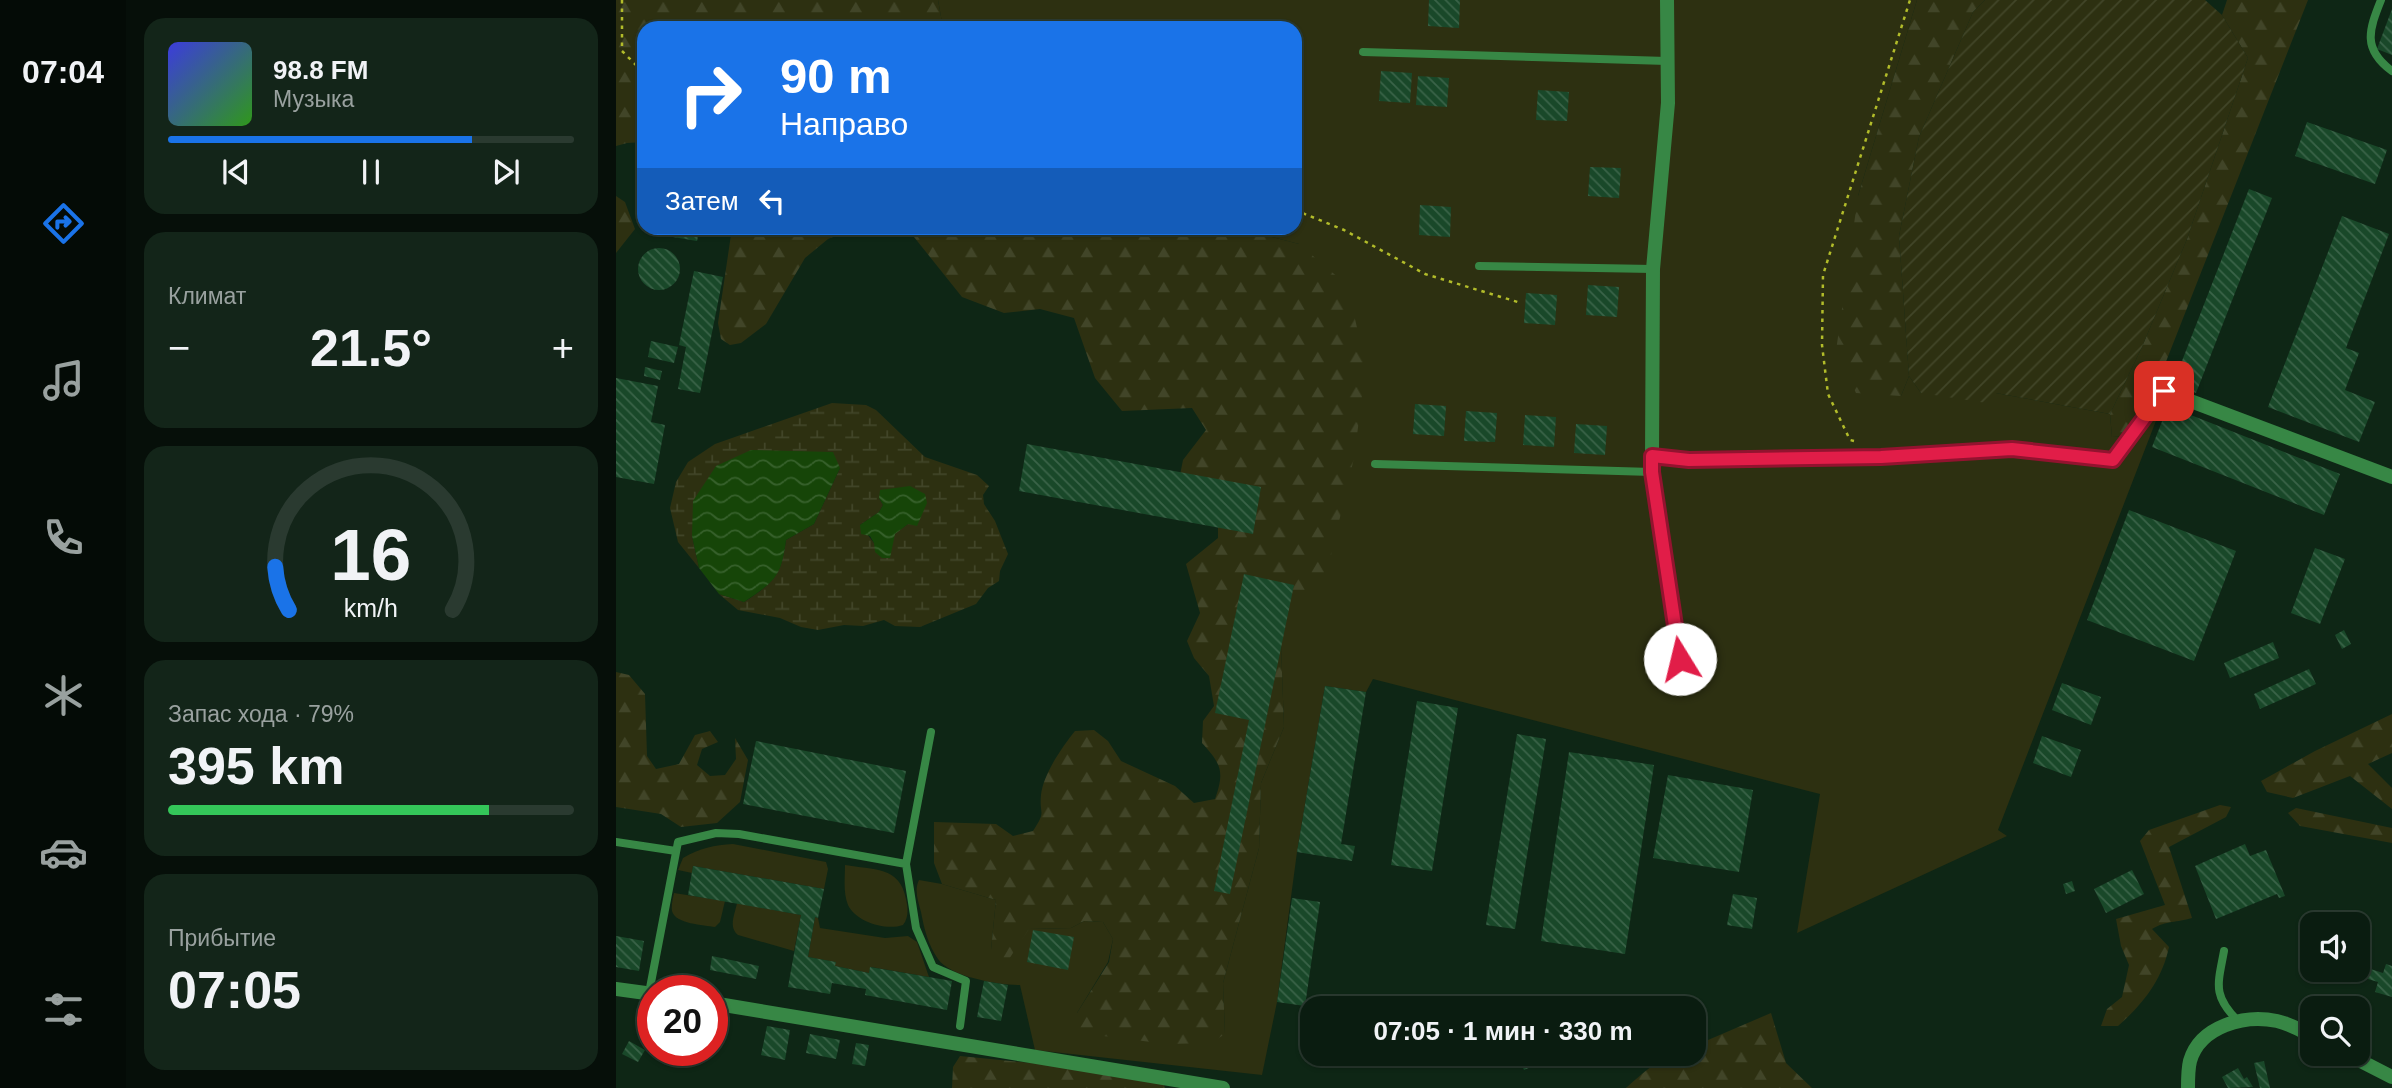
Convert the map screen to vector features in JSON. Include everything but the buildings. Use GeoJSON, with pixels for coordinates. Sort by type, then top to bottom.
{"type":"FeatureCollection","features":[{"type":"Feature","properties":{"kind":"street"},"geometry":{"type":"LineString","coordinates":[[1667,0],[1668,103],[1653,269],[1652,456],[1689,460],[1881,457],[2012,449],[2113,460],[2164,391],[2392,477]]}},
{"type":"Feature","properties":{"kind":"street"},"geometry":{"type":"LineString","coordinates":[[616,989],[637,991]]}},
{"type":"Feature","properties":{"kind":"street"},"geometry":{"type":"LineString","coordinates":[[728,1006],[1223,1088]]}},
{"type":"Feature","properties":{"kind":"street"},"geometry":{"type":"LineString","coordinates":[[2188,1088],[2190,1059],[2200,1042],[2216,1029],[2257,1018],[2275,1020],[2300,1029]]}},
{"type":"Feature","properties":{"kind":"street"},"geometry":{"type":"LineString","coordinates":[[2370,1066],[2392,1077]]}},
{"type":"Feature","properties":{"kind":"lane"},"geometry":{"type":"LineString","coordinates":[[2381,0],[2371,26],[2371,44],[2378,59],[2392,71]]}},
{"type":"Feature","properties":{"kind":"lane"},"geometry":{"type":"LineString","coordinates":[[1363,51],[1667,61]]}},
{"type":"Feature","properties":{"kind":"lane"},"geometry":{"type":"LineString","coordinates":[[1479,266],[1653,269]]}},
{"type":"Feature","properties":{"kind":"lane"},"geometry":{"type":"LineString","coordinates":[[1652,456],[1652,472],[1680,659]]}},
{"type":"Feature","properties":{"kind":"lane"},"geometry":{"type":"LineString","coordinates":[[1375,464],[1652,472]]}},
{"type":"Feature","properties":{"kind":"lane"},"geometry":{"type":"LineString","coordinates":[[931,732],[906,864],[916,929],[933,967],[966,981],[960,1026]]}},
{"type":"Feature","properties":{"kind":"lane"},"geometry":{"type":"LineString","coordinates":[[654,975],[678,842],[716,833],[739,834],[906,864]]}},
{"type":"Feature","properties":{"kind":"lane"},"geometry":{"type":"LineString","coordinates":[[616,842],[676,851]]}},
{"type":"Feature","properties":{"kind":"lane"},"geometry":{"type":"LineString","coordinates":[[2224,951],[2218,995],[2226,1009],[2238,1021]]}},
{"type":"Feature","properties":{"kind":"path"},"geometry":{"type":"LineString","coordinates":[[622,0],[622,51],[637,65]]}},
{"type":"Feature","properties":{"kind":"path"},"geometry":{"type":"LineString","coordinates":[[1881,457],[1850,440],[1828,394],[1822,345],[1823,275],[1910,0]]}},
{"type":"Feature","properties":{"kind":"path"},"geometry":{"type":"LineString","coordinates":[[1302,212],[1344,230],[1425,274],[1521,303]]}},
{"type":"Feature","properties":{"kind":"green space"},"geometry":{"type":"Polygon","coordinates":[[[616,0],[938,0],[942,21],[637,21],[637,142],[616,146],[616,0]]]}},
{"type":"Feature","properties":{"kind":"green space"},"geometry":{"type":"Polygon","coordinates":[[[938,0],[1917,0],[1858,196],[1901,396],[1909,376],[1921,393],[1996,393],[2110,414],[2112,437],[2128,436],[2158,382],[2164,400],[1998,830],[2007,836],[1797,933],[1820,794],[1373,679],[1366,692],[1325,686],[1297,852],[1277,1002],[1262,1075],[1035,1050],[1020,985],[988,982],[964,975],[953,971],[938,959],[929,942],[917,896],[919,880],[996,900],[991,950],[1029,929],[1071,928],[1084,921],[1103,922],[1113,939],[1108,962],[1077,1013],[1225,1034],[1223,983],[1259,848],[1261,783],[1284,727],[1280,617],[1299,244],[1264,235],[1302,235],[1302,21],[942,21],[938,0]]]}},
{"type":"Feature","properties":{"kind":"green space"},"geometry":{"type":"Polygon","coordinates":[[[1917,0],[1985,0],[1973,12],[1919,137],[1899,236],[1909,376],[1901,396],[1856,393],[1836,351],[1858,196],[1917,0]]]}},
{"type":"Feature","properties":{"kind":"green space"},"geometry":{"type":"Polygon","coordinates":[[[1985,0],[2205,0],[2222,15],[2248,58],[2187,239],[2142,347],[2110,414],[1996,393],[1993,404],[1921,393],[1909,376],[1899,236],[1919,137],[1973,12],[1985,0]]]}},
{"type":"Feature","properties":{"kind":"green space"},"geometry":{"type":"Polygon","coordinates":[[[2227,0],[2308,0],[2158,382],[2128,436],[2112,437],[2110,414],[2142,347],[2187,239],[2248,58],[2222,15],[2227,0]]]}},
{"type":"Feature","properties":{"kind":"green space"},"geometry":{"type":"Polygon","coordinates":[[[616,196],[625,202],[635,229],[616,253],[616,196]]]}},
{"type":"Feature","properties":{"kind":"green space"},"geometry":{"type":"Polygon","coordinates":[[[731,235],[838,235],[828,239],[805,258],[766,324],[741,343],[730,345],[721,339],[718,323],[731,235]]]}},
{"type":"Feature","properties":{"kind":"green space"},"geometry":{"type":"Polygon","coordinates":[[[908,235],[1264,235],[1299,244],[1347,285],[1366,366],[1354,458],[1324,585],[1305,608],[1280,617],[1284,727],[1261,783],[1259,848],[1223,983],[1225,1034],[1211,1043],[1167,1044],[1079,1033],[1077,1013],[1109,962],[1113,939],[1103,922],[1084,921],[1071,928],[1029,929],[1007,962],[991,950],[996,900],[942,884],[934,863],[934,822],[996,824],[1013,836],[1033,831],[1041,815],[1041,795],[1045,778],[1059,752],[1075,731],[1094,730],[1108,741],[1121,761],[1175,786],[1194,803],[1215,799],[1220,781],[1219,768],[1202,743],[1203,721],[1214,706],[1209,676],[1194,658],[1187,641],[1200,613],[1186,564],[1218,538],[1218,527],[1179,480],[1183,460],[1206,430],[1192,408],[1122,411],[1095,378],[1074,318],[1040,309],[1004,313],[962,297],[914,237],[908,235]]]}},
{"type":"Feature","properties":{"kind":"green space"},"geometry":{"type":"Polygon","coordinates":[[[832,403],[866,405],[876,410],[925,457],[977,475],[989,486],[983,495],[984,504],[995,521],[1008,554],[1000,571],[999,581],[988,588],[976,604],[920,627],[895,626],[884,620],[863,626],[844,625],[818,630],[801,627],[780,618],[738,610],[719,594],[744,602],[769,583],[782,562],[786,540],[814,524],[840,468],[692,536],[699,568],[678,542],[670,508],[676,482],[688,462],[715,444],[832,403]],[[879,498],[883,505],[879,512],[860,525],[874,543],[908,524],[879,498]]]}},
{"type":"Feature","properties":{"kind":"green space"},"geometry":{"type":"Polygon","coordinates":[[[616,672],[629,675],[645,694],[647,756],[656,769],[679,764],[695,735],[710,731],[718,742],[702,749],[697,765],[710,776],[725,775],[736,759],[735,738],[748,760],[740,802],[717,823],[681,827],[661,814],[616,807],[616,672]]]}},
{"type":"Feature","properties":{"kind":"green space"},"geometry":{"type":"Polygon","coordinates":[[[2392,714],[2392,753],[2368,764],[2392,788],[2392,809],[2350,776],[2293,798],[2267,792],[2261,781],[2315,751],[2392,714]]]}},
{"type":"Feature","properties":{"kind":"green space"},"geometry":{"type":"Polygon","coordinates":[[[2220,805],[2231,807],[2226,817],[2169,847],[2192,918],[2152,929],[2169,947],[2162,970],[2136,1009],[2118,1026],[2101,1026],[2107,1009],[2122,997],[2129,965],[2121,946],[2116,919],[2165,905],[2140,841],[2149,830],[2220,805]]]}},
{"type":"Feature","properties":{"kind":"green space"},"geometry":{"type":"Polygon","coordinates":[[[2296,808],[2392,828],[2392,843],[2300,826],[2288,813],[2296,808]]]}},
{"type":"Feature","properties":{"kind":"green space"},"geometry":{"type":"Polygon","coordinates":[[[733,844],[826,862],[828,869],[824,889],[693,866],[692,873],[678,870],[683,858],[689,855],[707,848],[733,844]]]}},
{"type":"Feature","properties":{"kind":"green space"},"geometry":{"type":"Polygon","coordinates":[[[845,865],[875,869],[898,880],[903,888],[907,906],[903,925],[888,927],[872,924],[852,911],[845,895],[845,865]]]}},
{"type":"Feature","properties":{"kind":"green space"},"geometry":{"type":"Polygon","coordinates":[[[674,893],[725,901],[720,922],[715,927],[678,919],[672,911],[674,893]]]}},
{"type":"Feature","properties":{"kind":"green space"},"geometry":{"type":"Polygon","coordinates":[[[737,903],[801,915],[794,951],[738,935],[733,928],[737,903]]]}},
{"type":"Feature","properties":{"kind":"green space"},"geometry":{"type":"Polygon","coordinates":[[[815,917],[818,918],[820,928],[885,938],[908,936],[917,942],[929,977],[871,967],[869,973],[808,957],[815,917]]]}},
{"type":"Feature","properties":{"kind":"green space"},"geometry":{"type":"Polygon","coordinates":[[[1771,1013],[1786,1063],[1812,1088],[1626,1088],[1653,1066],[1706,1066],[1706,1041],[1771,1013]]]}},
{"type":"Feature","properties":{"kind":"green space"},"geometry":{"type":"Polygon","coordinates":[[[960,1056],[1162,1079],[1165,1088],[952,1088],[953,1067],[960,1056]]]}},
{"type":"Feature","properties":{"kind":"water"},"geometry":{"type":"Polygon","coordinates":[[[751,450],[833,452],[840,468],[814,524],[786,540],[782,563],[775,577],[744,602],[719,594],[699,568],[692,536],[693,501],[716,466],[751,450]]]}},
{"type":"Feature","properties":{"kind":"water"},"geometry":{"type":"Polygon","coordinates":[[[910,486],[925,494],[927,503],[917,526],[908,524],[895,534],[890,558],[882,558],[875,552],[870,536],[861,534],[860,525],[879,512],[883,505],[879,498],[880,490],[910,486]]]}},
{"type":"Feature","properties":{"kind":"route"},"geometry":{"type":"LineString","coordinates":[[1680,659],[1652,472],[1652,456],[1689,460],[1881,457],[2012,449],[2113,460],[2164,391]]}}]}
